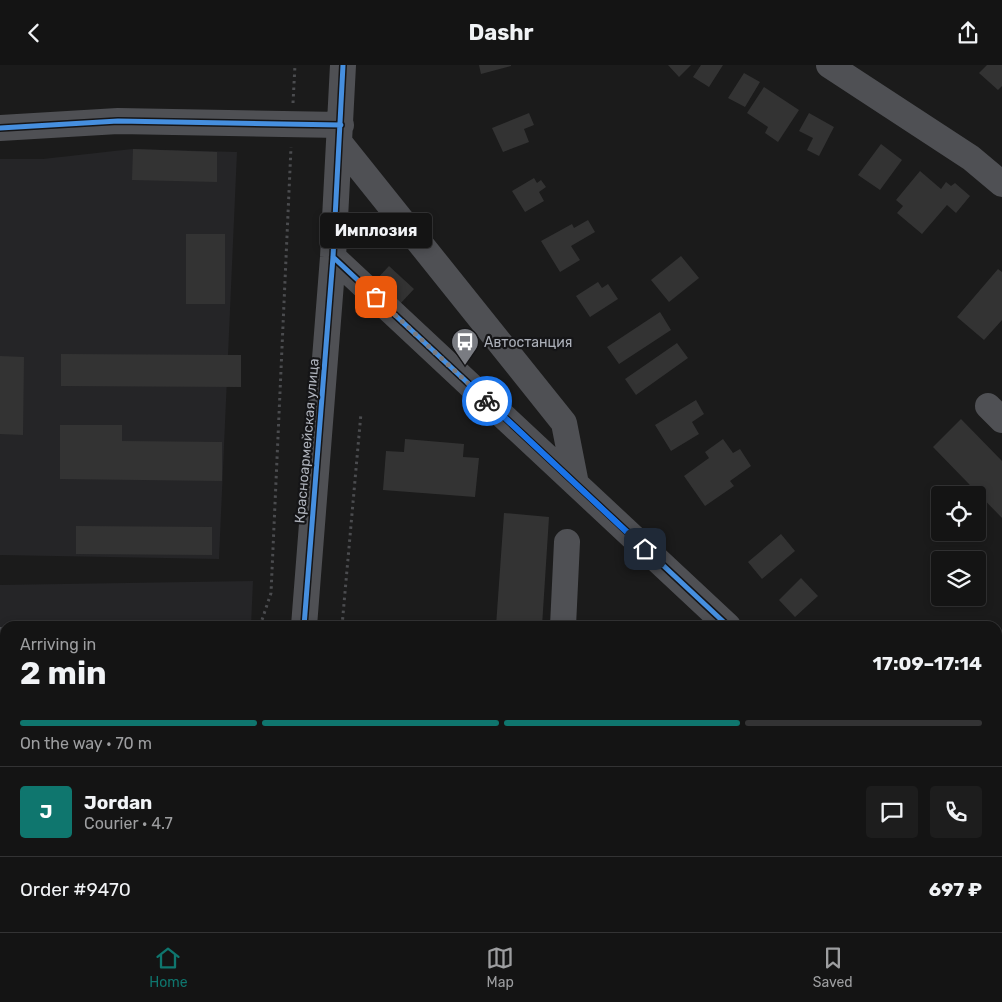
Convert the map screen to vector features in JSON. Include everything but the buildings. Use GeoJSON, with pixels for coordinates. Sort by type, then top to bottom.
{"type":"FeatureCollection","features":[{"type":"Feature","properties":{"kind":"street","name":"Красноармейская улица"},"geometry":{"type":"LineString","coordinates":[[304,621],[333,257],[344,65]]}},
{"type":"Feature","properties":{"kind":"street"},"geometry":{"type":"LineString","coordinates":[[829,65],[972,158],[1002,184]]}},
{"type":"Feature","properties":{"kind":"street"},"geometry":{"type":"LineString","coordinates":[[0,128],[118,121],[292,124],[340,133],[564,423],[576,484]]}},
{"type":"Feature","properties":{"kind":"street"},"geometry":{"type":"LineString","coordinates":[[333,257],[723,621]]}},
{"type":"Feature","properties":{"kind":"street"},"geometry":{"type":"LineString","coordinates":[[563,621],[567,543]]}},
{"type":"Feature","properties":{"kind":"path"},"geometry":{"type":"LineString","coordinates":[[262,621],[271,593],[295,65]]}},
{"type":"Feature","properties":{"kind":"path"},"geometry":{"type":"LineString","coordinates":[[342,621],[360,413]]}},
{"type":"Feature","properties":{"kind":"shaded area"},"geometry":{"type":"Polygon","coordinates":[[[132,149],[237,152],[219,559],[0,555],[0,159],[43,159],[132,149]]]}},
{"type":"Feature","properties":{"kind":"shaded area"},"geometry":{"type":"Polygon","coordinates":[[[253,581],[251,621],[0,621],[0,585],[253,581]]]}},
{"type":"Feature","properties":{"kind":"cycle path"},"geometry":{"type":"LineString","coordinates":[[304,621],[333,257],[343,65]]}},
{"type":"Feature","properties":{"kind":"cycle path"},"geometry":{"type":"LineString","coordinates":[[0,128],[118,121],[341,125]]}},
{"type":"Feature","properties":{"kind":"cycle path"},"geometry":{"type":"LineString","coordinates":[[333,257],[723,621]]}},
{"type":"Feature","properties":{"kind":"way so far"},"geometry":{"type":"LineString","coordinates":[[376,297],[487,401]]}},
{"type":"Feature","properties":{"kind":"place","name":"Имплозия"},"geometry":{"type":"Point","coordinates":[376,297]}},
{"type":"Feature","properties":{"kind":"place","name":"Автостанция"},"geometry":{"type":"Point","coordinates":[465,366]}},
{"type":"Feature","properties":{"kind":"route"},"geometry":{"type":"LineString","coordinates":[[487,401],[645,549]]}}]}
